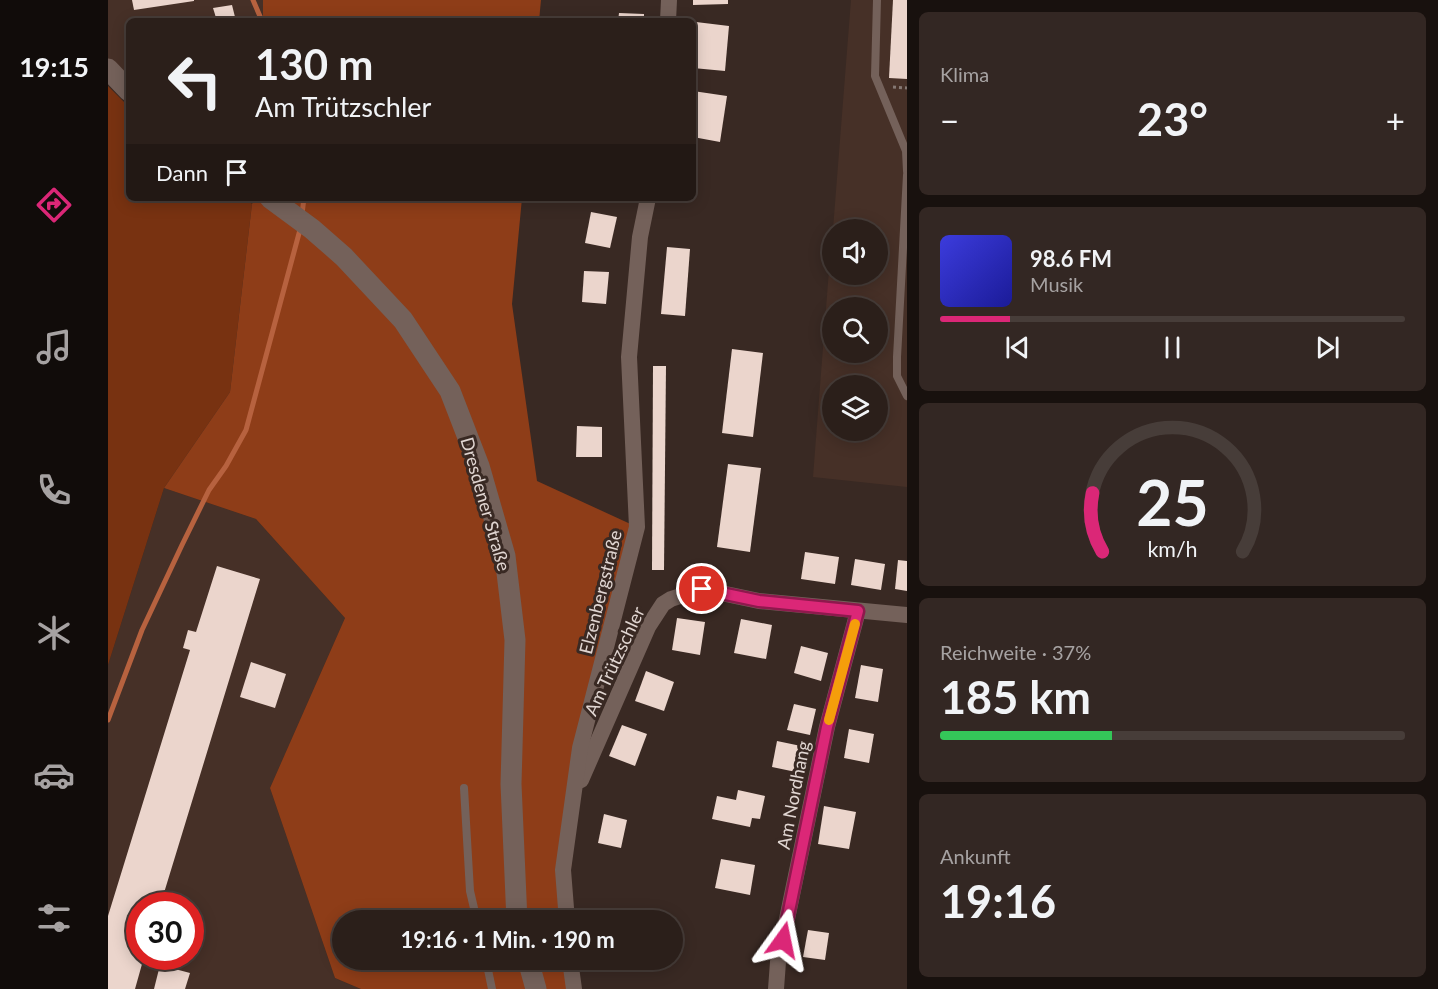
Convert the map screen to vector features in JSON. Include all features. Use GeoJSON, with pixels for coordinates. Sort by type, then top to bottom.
{"type":"FeatureCollection","features":[{"type":"Feature","properties":{"kind":"street"},"geometry":{"type":"LineString","coordinates":[[668,18],[669,0]]}},
{"type":"Feature","properties":{"kind":"street"},"geometry":{"type":"LineString","coordinates":[[108,69],[126,88]]}},
{"type":"Feature","properties":{"kind":"street","name":"Elzenbergstraße"},"geometry":{"type":"LineString","coordinates":[[566,910],[563,870],[580,748],[637,527],[629,357],[640,237],[647,201]]}},
{"type":"Feature","properties":{"kind":"street","name":"Dresdener Straße"},"geometry":{"type":"LineString","coordinates":[[279,204],[344,257],[403,320],[450,391],[479,466],[505,556],[515,640],[511,784],[517,910]]}},
{"type":"Feature","properties":{"kind":"street","name":"Am Trützschler"},"geometry":{"type":"LineString","coordinates":[[573,798],[648,627],[663,604],[671,599],[702,589],[759,601],[907,615]]}},
{"type":"Feature","properties":{"kind":"street","name":"Am Nordhang"},"geometry":{"type":"LineString","coordinates":[[776,989],[778,962],[827,727],[858,611]]}},
{"type":"Feature","properties":{"kind":"street"},"geometry":{"type":"LineString","coordinates":[[531,970],[536,989]]}},
{"type":"Feature","properties":{"kind":"street"},"geometry":{"type":"LineString","coordinates":[[571,970],[574,989]]}},
{"type":"Feature","properties":{"kind":"lane"},"geometry":{"type":"LineString","coordinates":[[877,0],[875,76],[906,151],[907,173],[897,376],[907,396]]}},
{"type":"Feature","properties":{"kind":"lane"},"geometry":{"type":"LineString","coordinates":[[464,788],[470,891],[474,910]]}},
{"type":"Feature","properties":{"kind":"lane"},"geometry":{"type":"LineString","coordinates":[[488,970],[492,989]]}},
{"type":"Feature","properties":{"kind":"shaded area"},"geometry":{"type":"Polygon","coordinates":[[[108,0],[263,0],[263,18],[126,18],[126,80],[108,61],[108,0]]]}},
{"type":"Feature","properties":{"kind":"shaded area"},"geometry":{"type":"Polygon","coordinates":[[[263,0],[541,0],[539,18],[263,18],[263,0]]]}},
{"type":"Feature","properties":{"kind":"shaded area"},"geometry":{"type":"Polygon","coordinates":[[[851,0],[907,0],[907,487],[813,477],[822,360],[822,363],[888,363],[888,297],[827,297],[828,285],[888,285],[888,219],[834,219],[851,0]]]}},
{"type":"Feature","properties":{"kind":"shaded area"},"geometry":{"type":"Polygon","coordinates":[[[108,86],[126,104],[126,201],[250,201],[252,204],[230,392],[164,488],[108,665],[108,86]]]}},
{"type":"Feature","properties":{"kind":"shaded area"},"geometry":{"type":"Polygon","coordinates":[[[254,201],[522,201],[512,304],[537,481],[637,527],[580,748],[568,910],[332,910],[332,969],[270,788],[345,618],[256,519],[164,488],[230,392],[254,201]]]}},
{"type":"Feature","properties":{"kind":"shaded area"},"geometry":{"type":"Polygon","coordinates":[[[164,488],[256,519],[345,618],[270,788],[335,978],[361,989],[108,989],[108,665],[164,488]]]}},
{"type":"Feature","properties":{"kind":"shaded area"},"geometry":{"type":"Polygon","coordinates":[[[332,970],[571,970],[574,989],[361,989],[335,978],[332,970]]]}},
{"type":"Feature","properties":{"kind":"building"},"geometry":{"type":"Polygon","coordinates":[[[132,0],[194,0],[194,1],[134,10],[132,0]]]}},
{"type":"Feature","properties":{"kind":"building"},"geometry":{"type":"Polygon","coordinates":[[[693,0],[728,0],[728,4],[693,5],[693,0]]]}},
{"type":"Feature","properties":{"kind":"building"},"geometry":{"type":"Polygon","coordinates":[[[893,0],[907,0],[907,79],[889,78],[893,0]]]}},
{"type":"Feature","properties":{"kind":"building"},"geometry":{"type":"Polygon","coordinates":[[[232,5],[235,18],[216,18],[213,8],[232,5]]]}},
{"type":"Feature","properties":{"kind":"building"},"geometry":{"type":"Polygon","coordinates":[[[619,13],[644,14],[644,18],[618,18],[619,13]]]}},
{"type":"Feature","properties":{"kind":"building"},"geometry":{"type":"Polygon","coordinates":[[[696,22],[729,26],[725,71],[696,68],[696,22]]]}},
{"type":"Feature","properties":{"kind":"building"},"geometry":{"type":"Polygon","coordinates":[[[696,91],[727,96],[720,142],[696,138],[696,91]]]}},
{"type":"Feature","properties":{"kind":"building"},"geometry":{"type":"Polygon","coordinates":[[[591,212],[617,217],[610,248],[585,243],[591,212]]]}},
{"type":"Feature","properties":{"kind":"building"},"geometry":{"type":"Polygon","coordinates":[[[667,247],[690,249],[685,316],[661,314],[667,247]]]}},
{"type":"Feature","properties":{"kind":"building"},"geometry":{"type":"Polygon","coordinates":[[[584,271],[609,272],[606,304],[582,302],[584,271]]]}},
{"type":"Feature","properties":{"kind":"building"},"geometry":{"type":"Polygon","coordinates":[[[732,349],[763,353],[753,437],[722,433],[732,349]]]}},
{"type":"Feature","properties":{"kind":"building"},"geometry":{"type":"Polygon","coordinates":[[[653,366],[666,366],[664,570],[652,570],[653,366]]]}},
{"type":"Feature","properties":{"kind":"building"},"geometry":{"type":"Polygon","coordinates":[[[577,426],[602,427],[602,457],[576,457],[577,426]]]}},
{"type":"Feature","properties":{"kind":"building"},"geometry":{"type":"Polygon","coordinates":[[[728,464],[761,468],[750,552],[717,547],[728,464]]]}},
{"type":"Feature","properties":{"kind":"building"},"geometry":{"type":"Polygon","coordinates":[[[805,552],[839,557],[835,584],[801,579],[805,552]]]}},
{"type":"Feature","properties":{"kind":"building"},"geometry":{"type":"Polygon","coordinates":[[[855,559],[885,564],[881,590],[851,585],[855,559]]]}},
{"type":"Feature","properties":{"kind":"building"},"geometry":{"type":"Polygon","coordinates":[[[898,560],[907,561],[907,591],[895,589],[898,560]]]}},
{"type":"Feature","properties":{"kind":"building"},"geometry":{"type":"Polygon","coordinates":[[[217,566],[260,579],[164,892],[126,892],[126,970],[140,970],[135,989],[108,989],[108,916],[190,650],[183,648],[188,630],[196,632],[217,566]]]}},
{"type":"Feature","properties":{"kind":"building"},"geometry":{"type":"Polygon","coordinates":[[[677,618],[705,622],[700,655],[672,650],[677,618]]]}},
{"type":"Feature","properties":{"kind":"building"},"geometry":{"type":"Polygon","coordinates":[[[741,619],[772,625],[766,659],[734,653],[741,619]]]}},
{"type":"Feature","properties":{"kind":"building"},"geometry":{"type":"Polygon","coordinates":[[[801,646],[828,653],[821,681],[794,673],[801,646]]]}},
{"type":"Feature","properties":{"kind":"building"},"geometry":{"type":"Polygon","coordinates":[[[251,662],[286,674],[275,708],[240,697],[251,662]]]}},
{"type":"Feature","properties":{"kind":"building"},"geometry":{"type":"Polygon","coordinates":[[[861,665],[883,669],[878,702],[855,698],[861,665]]]}},
{"type":"Feature","properties":{"kind":"building"},"geometry":{"type":"Polygon","coordinates":[[[646,671],[674,682],[664,711],[635,701],[646,671]]]}},
{"type":"Feature","properties":{"kind":"building"},"geometry":{"type":"Polygon","coordinates":[[[794,704],[816,709],[810,735],[787,730],[794,704]]]}},
{"type":"Feature","properties":{"kind":"building"},"geometry":{"type":"Polygon","coordinates":[[[622,725],[647,734],[635,766],[609,756],[622,725]]]}},
{"type":"Feature","properties":{"kind":"building"},"geometry":{"type":"Polygon","coordinates":[[[849,729],[874,734],[869,763],[844,758],[849,729]]]}},
{"type":"Feature","properties":{"kind":"building"},"geometry":{"type":"Polygon","coordinates":[[[777,741],[801,746],[796,772],[772,767],[777,741]]]}},
{"type":"Feature","properties":{"kind":"building"},"geometry":{"type":"Polygon","coordinates":[[[738,790],[765,796],[760,819],[752,818],[750,827],[712,819],[717,796],[736,800],[738,790]]]}},
{"type":"Feature","properties":{"kind":"building"},"geometry":{"type":"Polygon","coordinates":[[[824,806],[856,812],[849,849],[818,844],[824,806]]]}},
{"type":"Feature","properties":{"kind":"building"},"geometry":{"type":"Polygon","coordinates":[[[604,814],[627,820],[621,848],[598,843],[604,814]]]}},
{"type":"Feature","properties":{"kind":"building"},"geometry":{"type":"Polygon","coordinates":[[[721,859],[755,865],[750,895],[715,888],[721,859]]]}},
{"type":"Feature","properties":{"kind":"building"},"geometry":{"type":"Polygon","coordinates":[[[808,930],[829,933],[825,960],[803,957],[808,930]]]}},
{"type":"Feature","properties":{"kind":"building"},"geometry":{"type":"Polygon","coordinates":[[[159,970],[179,970],[190,973],[185,989],[154,989],[159,970]]]}},
{"type":"Feature","properties":{"kind":"waterway"},"geometry":{"type":"LineString","coordinates":[[253,0],[261,18]]}},
{"type":"Feature","properties":{"kind":"waterway"},"geometry":{"type":"LineString","coordinates":[[302,214],[304,201]]}},
{"type":"Feature","properties":{"kind":"waterway"},"geometry":{"type":"LineString","coordinates":[[108,720],[142,630],[182,545],[209,490],[226,466],[246,430],[301,226]]}},
{"type":"Feature","properties":{"kind":"slow traffic"},"geometry":{"type":"LineString","coordinates":[[829,720],[855,624]]}},
{"type":"Feature","properties":{"kind":"route"},"geometry":{"type":"LineString","coordinates":[[702,589],[759,601],[858,611],[827,727],[783,940]]}}]}
